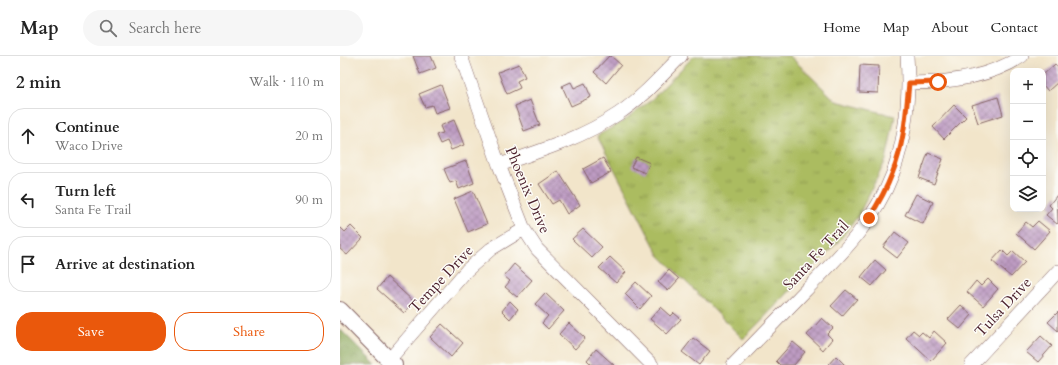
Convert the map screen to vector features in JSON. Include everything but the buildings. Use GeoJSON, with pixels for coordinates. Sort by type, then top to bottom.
{"type":"FeatureCollection","features":[{"type":"Feature","properties":{"kind":"street","name":"Phoenix Drive"},"geometry":{"type":"LineString","coordinates":[[461,56],[524,229],[536,249],[652,365]]}},
{"type":"Feature","properties":{"kind":"street"},"geometry":{"type":"LineString","coordinates":[[500,165],[564,142],[618,114],[639,98],[681,56]]}},
{"type":"Feature","properties":{"kind":"street","name":"Santa Fe Trail"},"geometry":{"type":"LineString","coordinates":[[733,365],[846,249],[869,218],[893,173],[898,155],[906,120],[909,83],[907,56]]}},
{"type":"Feature","properties":{"kind":"street"},"geometry":{"type":"LineString","coordinates":[[909,83],[938,82],[977,76],[1014,62],[1022,56]]}},
{"type":"Feature","properties":{"kind":"street","name":"Tempe Drive"},"geometry":{"type":"LineString","coordinates":[[392,362],[466,270],[492,249],[524,229]]}},
{"type":"Feature","properties":{"kind":"street","name":"Tulsa Drive"},"geometry":{"type":"LineString","coordinates":[[971,365],[1058,271]]}},
{"type":"Feature","properties":{"kind":"street"},"geometry":{"type":"LineString","coordinates":[[340,310],[392,362]]}},
{"type":"Feature","properties":{"kind":"green space"},"geometry":{"type":"Polygon","coordinates":[[[694,56],[790,56],[836,101],[895,116],[886,160],[858,216],[839,241],[743,339],[659,255],[597,136],[627,119],[651,100],[694,56]]]}},
{"type":"Feature","properties":{"kind":"green space"},"geometry":{"type":"Polygon","coordinates":[[[340,329],[376,365],[340,365],[340,329]]]}},
{"type":"Feature","properties":{"kind":"route"},"geometry":{"type":"LineString","coordinates":[[869,218],[878,204],[893,173],[903,137],[909,83],[938,82]]}}]}
